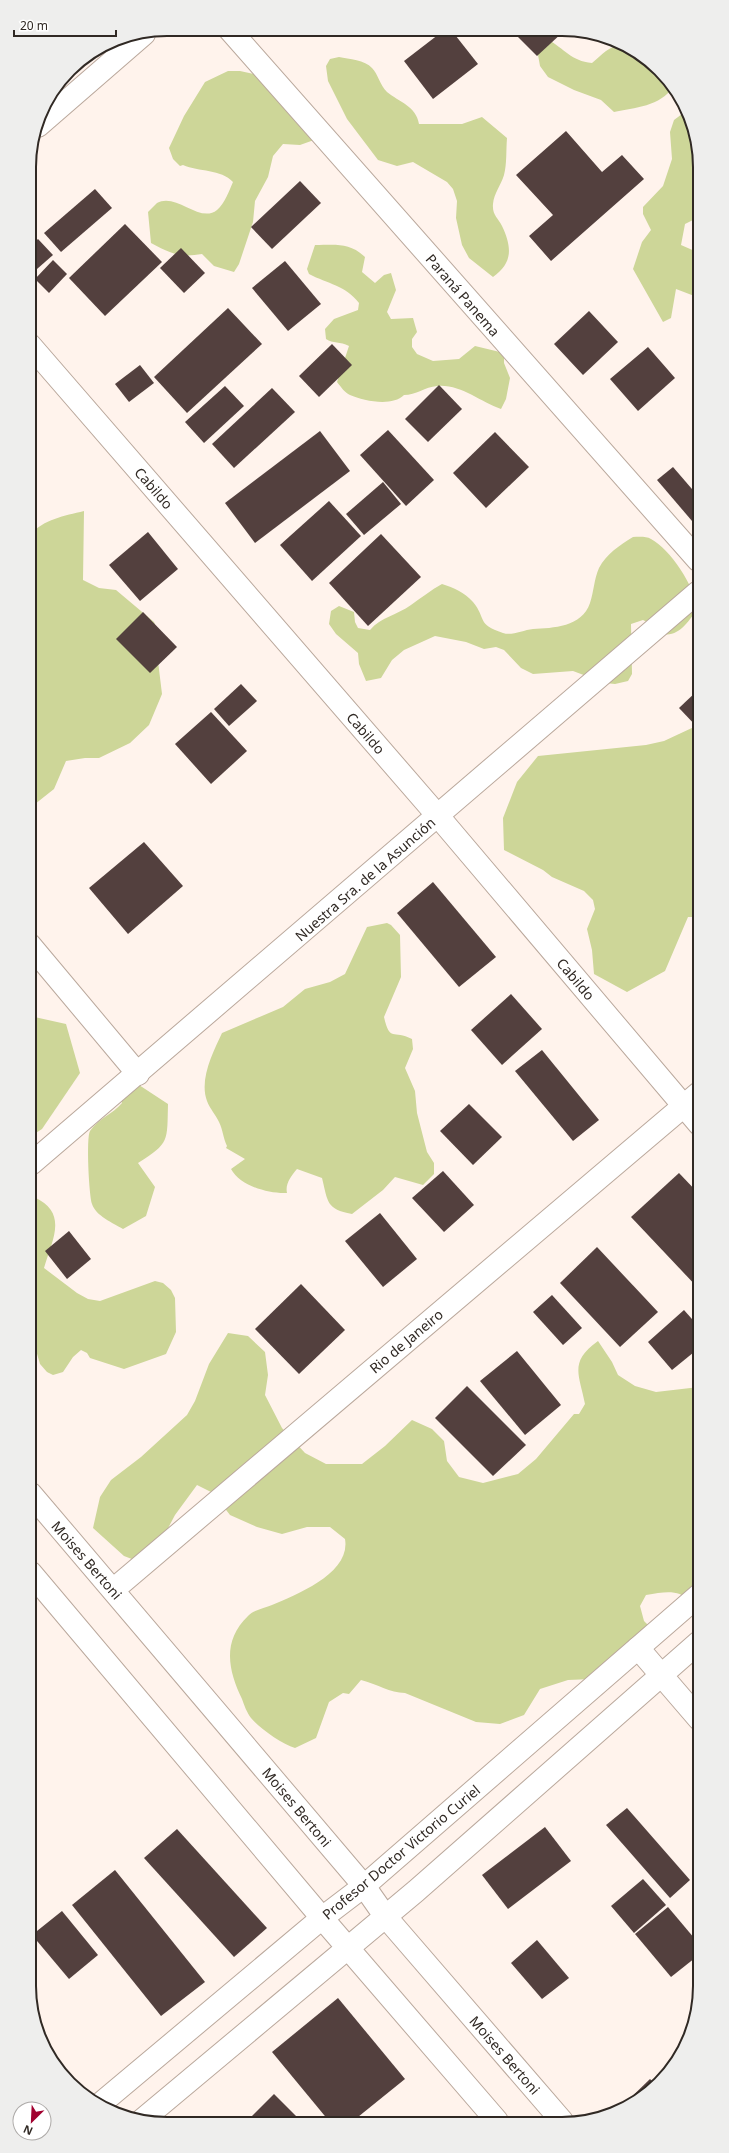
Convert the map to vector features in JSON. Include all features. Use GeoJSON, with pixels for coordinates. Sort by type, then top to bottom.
{"type":"FeatureCollection","features":[{"type":"Feature","properties":{"kind":"street","name":"Paraná Panema"},"geometry":{"type":"LineString","coordinates":[[235,36],[693,554]]}},
{"type":"Feature","properties":{"kind":"street"},"geometry":{"type":"LineString","coordinates":[[45,120],[138,39]]}},
{"type":"Feature","properties":{"kind":"street","name":"Cabildo"},"geometry":{"type":"LineString","coordinates":[[36,352],[438,816],[691,1100]]}},
{"type":"Feature","properties":{"kind":"street","name":"Nuestra Sra. de la Asunción"},"geometry":{"type":"LineString","coordinates":[[36,1160],[138,1074],[693,596]]}},
{"type":"Feature","properties":{"kind":"street"},"geometry":{"type":"LineString","coordinates":[[36,952],[138,1074]]}},
{"type":"Feature","properties":{"kind":"street","name":"Rio de Janeiro"},"geometry":{"type":"LineString","coordinates":[[113,1590],[691,1100]]}},
{"type":"Feature","properties":{"kind":"street","name":"Moises Bertoni"},"geometry":{"type":"LineString","coordinates":[[36,1500],[364,1886],[385,1916],[559,2117]]}},
{"type":"Feature","properties":{"kind":"street"},"geometry":{"type":"LineString","coordinates":[[36,1579],[322,1918],[348,1946],[494,2117]]}},
{"type":"Feature","properties":{"kind":"street","name":"Profesor Doctor Victorio Curiel"},"geometry":{"type":"LineString","coordinates":[[105,2100],[322,1918],[364,1886],[693,1600]]}},
{"type":"Feature","properties":{"kind":"street"},"geometry":{"type":"LineString","coordinates":[[148,2115],[348,1946],[416,1891],[693,1647]]}},
{"type":"Feature","properties":{"kind":"street"},"geometry":{"type":"LineString","coordinates":[[638,1648],[693,1712]]}},
{"type":"Feature","properties":{"kind":"green space"},"geometry":{"type":"Polygon","coordinates":[[[547,39],[573,57],[592,63],[614,47],[642,63],[655,74],[669,92],[662,98],[646,105],[614,112],[601,100],[574,90],[548,77],[540,66],[536,44],[547,39]]]}},
{"type":"Feature","properties":{"kind":"green space"},"geometry":{"type":"Polygon","coordinates":[[[339,57],[357,60],[369,65],[374,70],[387,92],[411,109],[419,124],[462,124],[482,117],[507,138],[505,171],[493,204],[494,214],[502,226],[509,248],[507,260],[500,272],[493,277],[469,258],[462,245],[456,218],[457,201],[453,189],[447,182],[413,162],[397,166],[378,160],[347,119],[328,81],[326,66],[330,59],[339,57]]]}},
{"type":"Feature","properties":{"kind":"green space"},"geometry":{"type":"Polygon","coordinates":[[[228,71],[240,71],[267,77],[314,140],[300,145],[283,144],[273,156],[268,177],[255,201],[253,222],[239,264],[234,272],[214,266],[202,254],[175,254],[151,243],[148,212],[157,203],[172,201],[196,211],[210,213],[217,210],[225,200],[233,182],[216,173],[183,165],[180,166],[173,159],[169,148],[184,116],[205,82],[228,71]]]}},
{"type":"Feature","properties":{"kind":"green space"},"geometry":{"type":"Polygon","coordinates":[[[681,114],[686,125],[693,159],[693,220],[685,224],[681,245],[693,250],[693,295],[676,289],[671,318],[663,322],[633,269],[642,242],[651,230],[643,214],[643,207],[663,186],[672,159],[670,132],[674,120],[681,114]]]}},
{"type":"Feature","properties":{"kind":"green space"},"geometry":{"type":"Polygon","coordinates":[[[315,245],[342,245],[359,252],[365,257],[362,272],[375,283],[384,275],[391,273],[396,290],[387,312],[391,319],[413,318],[417,332],[412,339],[412,347],[417,354],[433,361],[459,359],[475,346],[504,353],[504,363],[510,378],[506,399],[501,409],[462,391],[446,386],[433,387],[413,394],[404,395],[399,399],[385,402],[370,401],[346,393],[337,382],[349,346],[331,342],[326,339],[325,329],[334,319],[358,310],[359,303],[348,292],[309,274],[307,269],[315,245]]]}},
{"type":"Feature","properties":{"kind":"green space"},"geometry":{"type":"Polygon","coordinates":[[[84,511],[83,580],[99,588],[116,590],[154,622],[157,629],[157,653],[162,694],[149,725],[130,743],[99,758],[85,758],[66,761],[54,789],[36,803],[36,530],[48,522],[84,511]]]}},
{"type":"Feature","properties":{"kind":"green space"},"geometry":{"type":"Polygon","coordinates":[[[633,537],[649,538],[666,551],[673,559],[687,579],[693,593],[693,615],[682,628],[672,634],[660,633],[643,620],[631,624],[632,674],[628,681],[615,684],[605,683],[573,671],[533,674],[521,668],[504,650],[496,647],[484,649],[466,642],[435,636],[404,650],[392,660],[381,678],[366,681],[359,664],[358,653],[336,634],[329,624],[331,611],[339,606],[354,612],[355,622],[358,628],[370,630],[379,622],[406,608],[442,584],[455,589],[466,596],[473,602],[485,624],[506,634],[566,625],[574,622],[586,611],[590,603],[599,568],[605,558],[633,537]]]}},
{"type":"Feature","properties":{"kind":"green space"},"geometry":{"type":"Polygon","coordinates":[[[693,727],[693,917],[688,917],[665,971],[627,992],[594,974],[592,950],[587,929],[595,909],[593,900],[584,891],[552,877],[543,870],[504,850],[503,818],[517,782],[538,756],[646,745],[664,741],[693,727]]]}},
{"type":"Feature","properties":{"kind":"green space"},"geometry":{"type":"Polygon","coordinates":[[[387,923],[391,925],[400,935],[401,977],[384,1017],[390,1033],[406,1036],[412,1039],[413,1049],[405,1068],[415,1091],[417,1113],[427,1152],[434,1163],[434,1174],[423,1185],[395,1177],[383,1190],[352,1214],[337,1210],[333,1207],[327,1199],[322,1178],[297,1169],[288,1183],[287,1193],[272,1192],[256,1188],[248,1184],[235,1175],[231,1169],[245,1159],[226,1148],[227,1146],[218,1119],[208,1104],[205,1093],[208,1066],[222,1033],[283,1007],[305,989],[330,982],[345,974],[367,927],[387,923]]]}},
{"type":"Feature","properties":{"kind":"green space"},"geometry":{"type":"Polygon","coordinates":[[[36,1017],[66,1024],[80,1073],[42,1129],[36,1133],[36,1017]]]}},
{"type":"Feature","properties":{"kind":"green space"},"geometry":{"type":"Polygon","coordinates":[[[139,1085],[168,1104],[167,1134],[165,1140],[156,1151],[138,1163],[155,1187],[146,1216],[123,1229],[101,1216],[92,1204],[88,1167],[88,1144],[90,1131],[122,1103],[119,1092],[139,1085]]]}},
{"type":"Feature","properties":{"kind":"green space"},"geometry":{"type":"Polygon","coordinates":[[[36,1198],[45,1203],[55,1219],[54,1237],[44,1268],[77,1293],[88,1299],[100,1301],[155,1281],[163,1283],[171,1290],[175,1298],[176,1332],[166,1354],[124,1369],[90,1358],[87,1353],[81,1350],[73,1357],[63,1372],[53,1375],[47,1372],[40,1364],[36,1350],[36,1198]]]}},
{"type":"Feature","properties":{"kind":"green space"},"geometry":{"type":"Polygon","coordinates":[[[228,1333],[248,1336],[265,1352],[268,1375],[265,1395],[282,1428],[305,1453],[326,1464],[362,1464],[385,1446],[412,1420],[432,1429],[444,1441],[447,1461],[459,1477],[483,1483],[518,1474],[536,1459],[574,1414],[579,1414],[585,1404],[578,1369],[583,1355],[598,1341],[612,1362],[618,1375],[635,1386],[656,1392],[693,1388],[693,1607],[683,1595],[676,1593],[668,1592],[646,1595],[640,1606],[644,1621],[650,1627],[592,1679],[568,1680],[540,1689],[524,1715],[500,1724],[476,1722],[405,1693],[394,1692],[361,1680],[349,1694],[343,1693],[329,1702],[316,1738],[295,1748],[278,1740],[265,1731],[250,1716],[237,1688],[233,1677],[230,1656],[234,1635],[250,1614],[295,1595],[320,1581],[331,1572],[340,1562],[345,1551],[345,1539],[330,1527],[307,1527],[282,1534],[257,1527],[230,1515],[213,1493],[197,1485],[175,1515],[157,1549],[137,1561],[124,1556],[93,1528],[100,1497],[111,1480],[141,1457],[187,1415],[195,1401],[209,1364],[228,1333]]]}},
{"type":"Feature","properties":{"kind":"building"},"geometry":{"type":"Polygon","coordinates":[[[436,36],[456,36],[478,64],[433,99],[404,61],[436,36]]]}},
{"type":"Feature","properties":{"kind":"building"},"geometry":{"type":"Polygon","coordinates":[[[517,36],[559,36],[537,56],[517,36]]]}},
{"type":"Feature","properties":{"kind":"building"},"geometry":{"type":"Polygon","coordinates":[[[566,131],[602,172],[622,155],[644,179],[551,261],[529,236],[553,215],[516,175],[566,131]]]}},
{"type":"Feature","properties":{"kind":"building"},"geometry":{"type":"Polygon","coordinates":[[[300,181],[321,203],[272,249],[251,227],[300,181]]]}},
{"type":"Feature","properties":{"kind":"building"},"geometry":{"type":"Polygon","coordinates":[[[95,189],[112,208],[61,252],[44,233],[95,189]]]}},
{"type":"Feature","properties":{"kind":"building"},"geometry":{"type":"Polygon","coordinates":[[[125,224],[162,262],[105,316],[69,278],[125,224]]]}},
{"type":"Feature","properties":{"kind":"building"},"geometry":{"type":"Polygon","coordinates":[[[38,239],[53,255],[36,270],[36,241],[38,239]]]}},
{"type":"Feature","properties":{"kind":"building"},"geometry":{"type":"Polygon","coordinates":[[[181,248],[205,273],[184,293],[160,268],[181,248]]]}},
{"type":"Feature","properties":{"kind":"building"},"geometry":{"type":"Polygon","coordinates":[[[53,260],[67,274],[49,293],[36,280],[36,278],[53,260]]]}},
{"type":"Feature","properties":{"kind":"building"},"geometry":{"type":"Polygon","coordinates":[[[285,261],[321,304],[288,331],[252,288],[285,261]]]}},
{"type":"Feature","properties":{"kind":"building"},"geometry":{"type":"Polygon","coordinates":[[[228,308],[262,344],[187,413],[154,377],[228,308]]]}},
{"type":"Feature","properties":{"kind":"building"},"geometry":{"type":"Polygon","coordinates":[[[589,311],[618,342],[583,375],[554,344],[589,311]]]}},
{"type":"Feature","properties":{"kind":"building"},"geometry":{"type":"Polygon","coordinates":[[[332,344],[352,365],[319,397],[299,376],[332,344]]]}},
{"type":"Feature","properties":{"kind":"building"},"geometry":{"type":"Polygon","coordinates":[[[648,347],[675,378],[638,411],[610,379],[648,347]]]}},
{"type":"Feature","properties":{"kind":"building"},"geometry":{"type":"Polygon","coordinates":[[[140,365],[154,383],[129,402],[115,384],[140,365]]]}},
{"type":"Feature","properties":{"kind":"building"},"geometry":{"type":"Polygon","coordinates":[[[439,385],[462,409],[428,442],[405,419],[439,385]]]}},
{"type":"Feature","properties":{"kind":"building"},"geometry":{"type":"Polygon","coordinates":[[[225,386],[244,406],[204,443],[185,422],[225,386]]]}},
{"type":"Feature","properties":{"kind":"building"},"geometry":{"type":"Polygon","coordinates":[[[272,388],[295,412],[234,468],[212,444],[272,388]]]}},
{"type":"Feature","properties":{"kind":"building"},"geometry":{"type":"Polygon","coordinates":[[[388,430],[434,480],[406,506],[360,455],[388,430]]]}},
{"type":"Feature","properties":{"kind":"building"},"geometry":{"type":"Polygon","coordinates":[[[320,431],[350,471],[255,543],[225,503],[320,431]]]}},
{"type":"Feature","properties":{"kind":"building"},"geometry":{"type":"Polygon","coordinates":[[[495,432],[529,467],[486,508],[453,473],[495,432]]]}},
{"type":"Feature","properties":{"kind":"building"},"geometry":{"type":"Polygon","coordinates":[[[673,467],[693,490],[693,522],[657,480],[673,467]]]}},
{"type":"Feature","properties":{"kind":"building"},"geometry":{"type":"Polygon","coordinates":[[[383,482],[401,504],[364,535],[346,514],[383,482]]]}},
{"type":"Feature","properties":{"kind":"building"},"geometry":{"type":"Polygon","coordinates":[[[329,501],[361,536],[312,581],[280,545],[329,501]]]}},
{"type":"Feature","properties":{"kind":"building"},"geometry":{"type":"Polygon","coordinates":[[[148,532],[178,569],[140,601],[109,565],[148,532]]]}},
{"type":"Feature","properties":{"kind":"building"},"geometry":{"type":"Polygon","coordinates":[[[381,534],[421,577],[368,626],[329,583],[381,534]]]}},
{"type":"Feature","properties":{"kind":"building"},"geometry":{"type":"Polygon","coordinates":[[[143,612],[177,647],[150,673],[116,639],[143,612]]]}},
{"type":"Feature","properties":{"kind":"building"},"geometry":{"type":"Polygon","coordinates":[[[241,684],[257,701],[229,726],[214,709],[241,684]]]}},
{"type":"Feature","properties":{"kind":"building"},"geometry":{"type":"Polygon","coordinates":[[[693,695],[693,723],[679,708],[693,695]]]}},
{"type":"Feature","properties":{"kind":"building"},"geometry":{"type":"Polygon","coordinates":[[[211,712],[247,751],[211,784],[175,744],[211,712]]]}},
{"type":"Feature","properties":{"kind":"building"},"geometry":{"type":"Polygon","coordinates":[[[144,842],[183,886],[128,934],[89,888],[144,842]]]}},
{"type":"Feature","properties":{"kind":"building"},"geometry":{"type":"Polygon","coordinates":[[[433,882],[496,957],[459,987],[397,913],[433,882]]]}},
{"type":"Feature","properties":{"kind":"building"},"geometry":{"type":"Polygon","coordinates":[[[511,994],[542,1029],[502,1065],[471,1030],[511,994]]]}},
{"type":"Feature","properties":{"kind":"building"},"geometry":{"type":"Polygon","coordinates":[[[542,1050],[599,1120],[573,1141],[515,1071],[542,1050]]]}},
{"type":"Feature","properties":{"kind":"building"},"geometry":{"type":"Polygon","coordinates":[[[469,1104],[502,1137],[473,1165],[440,1131],[469,1104]]]}},
{"type":"Feature","properties":{"kind":"building"},"geometry":{"type":"Polygon","coordinates":[[[443,1171],[474,1205],[444,1232],[412,1198],[443,1171]]]}},
{"type":"Feature","properties":{"kind":"building"},"geometry":{"type":"Polygon","coordinates":[[[679,1173],[693,1188],[693,1283],[631,1217],[679,1173]]]}},
{"type":"Feature","properties":{"kind":"building"},"geometry":{"type":"Polygon","coordinates":[[[380,1213],[417,1259],[383,1287],[345,1241],[380,1213]]]}},
{"type":"Feature","properties":{"kind":"building"},"geometry":{"type":"Polygon","coordinates":[[[69,1231],[91,1259],[67,1279],[45,1251],[69,1231]]]}},
{"type":"Feature","properties":{"kind":"building"},"geometry":{"type":"Polygon","coordinates":[[[597,1247],[658,1312],[620,1347],[560,1283],[597,1247]]]}},
{"type":"Feature","properties":{"kind":"building"},"geometry":{"type":"Polygon","coordinates":[[[301,1284],[345,1330],[299,1374],[255,1329],[301,1284]]]}},
{"type":"Feature","properties":{"kind":"building"},"geometry":{"type":"Polygon","coordinates":[[[552,1295],[582,1328],[563,1345],[533,1312],[552,1295]]]}},
{"type":"Feature","properties":{"kind":"building"},"geometry":{"type":"Polygon","coordinates":[[[684,1310],[693,1320],[693,1353],[672,1370],[648,1342],[684,1310]]]}},
{"type":"Feature","properties":{"kind":"building"},"geometry":{"type":"Polygon","coordinates":[[[517,1351],[561,1405],[525,1435],[480,1381],[517,1351]]]}},
{"type":"Feature","properties":{"kind":"building"},"geometry":{"type":"Polygon","coordinates":[[[467,1386],[526,1445],[493,1476],[435,1418],[467,1386]]]}},
{"type":"Feature","properties":{"kind":"building"},"geometry":{"type":"Polygon","coordinates":[[[627,1808],[690,1880],[670,1898],[606,1825],[627,1808]]]}},
{"type":"Feature","properties":{"kind":"building"},"geometry":{"type":"Polygon","coordinates":[[[545,1827],[571,1861],[508,1909],[482,1875],[545,1827]]]}},
{"type":"Feature","properties":{"kind":"building"},"geometry":{"type":"Polygon","coordinates":[[[177,1829],[267,1928],[234,1957],[144,1858],[177,1829]]]}},
{"type":"Feature","properties":{"kind":"building"},"geometry":{"type":"Polygon","coordinates":[[[115,1870],[205,1982],[161,2016],[72,1905],[115,1870]]]}},
{"type":"Feature","properties":{"kind":"building"},"geometry":{"type":"Polygon","coordinates":[[[643,1879],[666,1905],[634,1933],[611,1906],[643,1879]]]}},
{"type":"Feature","properties":{"kind":"building"},"geometry":{"type":"Polygon","coordinates":[[[668,1907],[693,1937],[693,1960],[671,1977],[635,1934],[668,1907]]]}},
{"type":"Feature","properties":{"kind":"building"},"geometry":{"type":"Polygon","coordinates":[[[62,1911],[98,1955],[69,1979],[36,1940],[36,1932],[62,1911]]]}},
{"type":"Feature","properties":{"kind":"building"},"geometry":{"type":"Polygon","coordinates":[[[537,1940],[569,1978],[542,1999],[511,1963],[537,1940]]]}},
{"type":"Feature","properties":{"kind":"building"},"geometry":{"type":"Polygon","coordinates":[[[338,1998],[405,2079],[358,2117],[326,2117],[272,2052],[338,1998]]]}},
{"type":"Feature","properties":{"kind":"building"},"geometry":{"type":"Polygon","coordinates":[[[650,2079],[652,2081],[642,2090],[633,2095],[650,2079]]]}},
{"type":"Feature","properties":{"kind":"building"},"geometry":{"type":"Polygon","coordinates":[[[274,2094],[297,2117],[251,2117],[274,2094]]]}}]}
